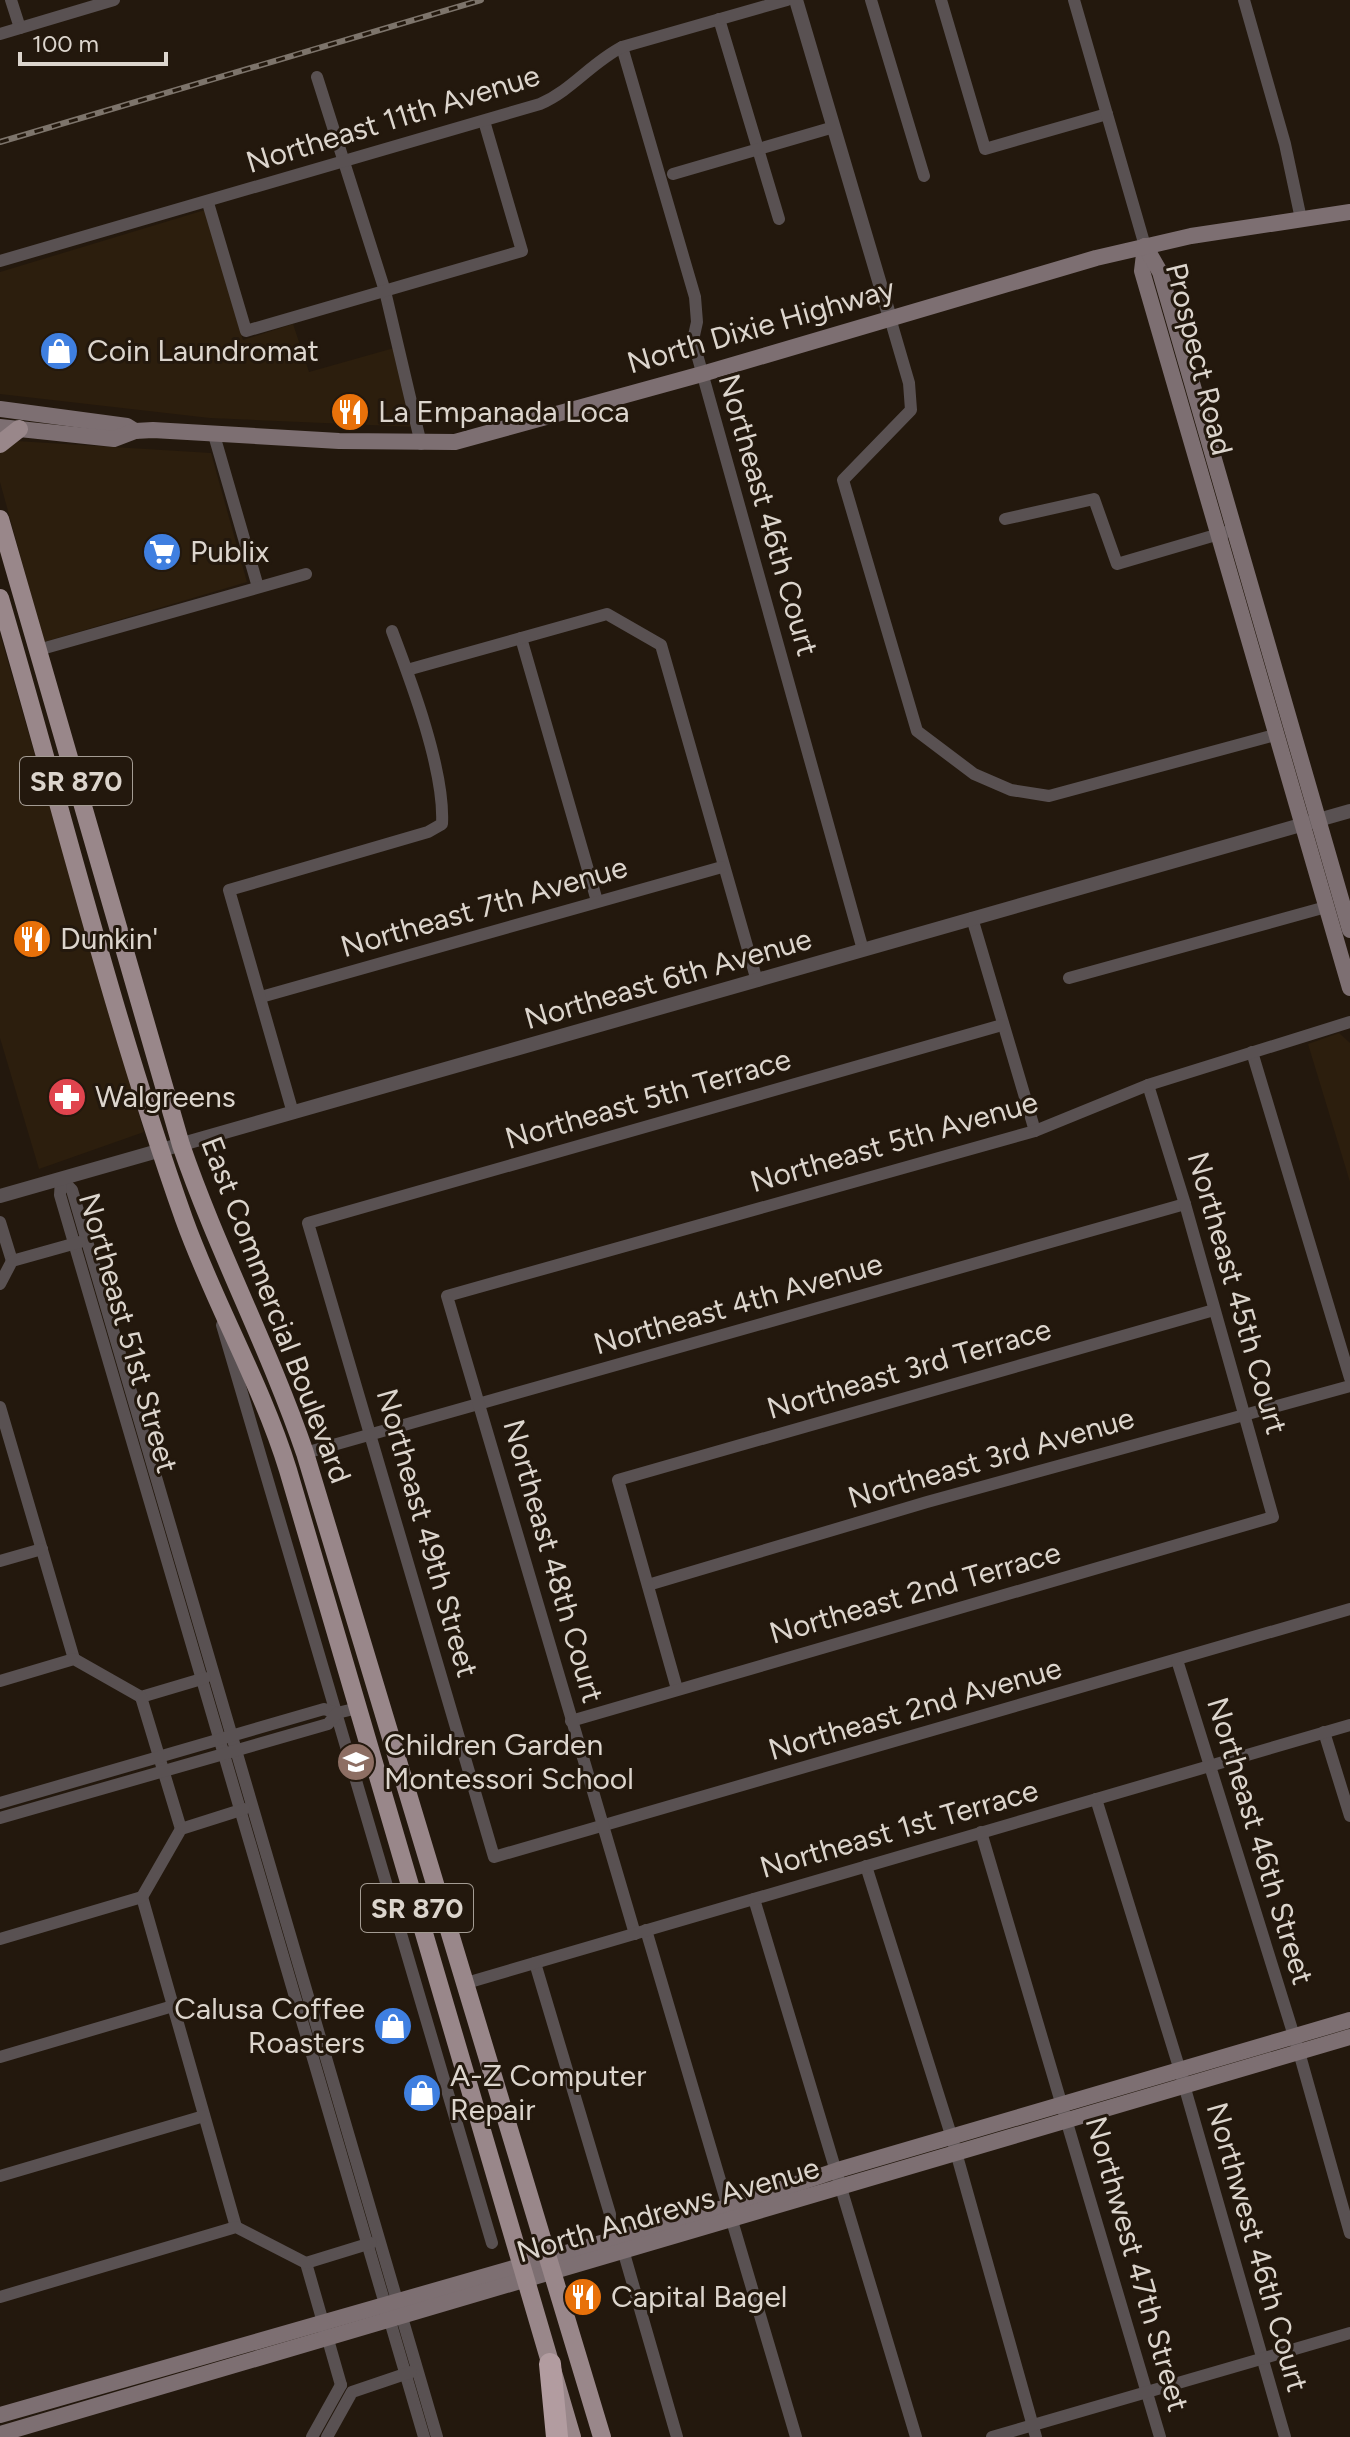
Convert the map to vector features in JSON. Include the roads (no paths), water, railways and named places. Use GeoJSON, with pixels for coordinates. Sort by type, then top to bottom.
{"type":"FeatureCollection","features":[{"type":"Feature","properties":{"kind":"highway"},"geometry":{"type":"LineString","coordinates":[[550,2364],[557,2437]]}},
{"type":"Feature","properties":{"kind":"main road","name":"North Dixie Highway"},"geometry":{"type":"LineString","coordinates":[[0,427],[114,439],[135,431],[421,444],[455,442],[1145,246],[1350,212]]}},
{"type":"Feature","properties":{"kind":"main road","name":"Prospect Road"},"geometry":{"type":"LineString","coordinates":[[1145,246],[1158,267],[1275,735],[1350,930]]}},
{"type":"Feature","properties":{"kind":"main road","name":"North Dixie Highway"},"geometry":{"type":"LineString","coordinates":[[0,409],[127,426],[135,431]]}},
{"type":"Feature","properties":{"kind":"main road"},"geometry":{"type":"LineString","coordinates":[[0,444],[19,429]]}},
{"type":"Feature","properties":{"kind":"main road","name":"East Commercial Boulevard"},"geometry":{"type":"LineString","coordinates":[[0,519],[181,1145],[204,1213],[284,1392],[305,1453],[463,1984],[552,2264]]}},
{"type":"Feature","properties":{"kind":"main road","name":"Prospect Road"},"geometry":{"type":"LineString","coordinates":[[1225,533],[1309,823],[1326,907],[1350,988]]}},
{"type":"Feature","properties":{"kind":"main road"},"geometry":{"type":"LineString","coordinates":[[0,598],[12,607],[23,635],[38,650]]}},
{"type":"Feature","properties":{"kind":"main road","name":"East Commercial Boulevard"},"geometry":{"type":"LineString","coordinates":[[0,598],[161,1150],[207,1277],[250,1370],[288,1470],[523,2273]]}},
{"type":"Feature","properties":{"kind":"main road"},"geometry":{"type":"LineString","coordinates":[[15,650],[34,669],[51,721],[62,731]]}},
{"type":"Feature","properties":{"kind":"main road"},"geometry":{"type":"LineString","coordinates":[[45,754],[61,770],[82,840],[90,853],[97,855]]}},
{"type":"Feature","properties":{"kind":"main road"},"geometry":{"type":"LineString","coordinates":[[77,862],[95,877],[118,953],[131,971]]}},
{"type":"Feature","properties":{"kind":"main road"},"geometry":{"type":"LineString","coordinates":[[250,1370],[265,1377],[289,1440],[305,1453]]}},
{"type":"Feature","properties":{"kind":"main road"},"geometry":{"type":"LineString","coordinates":[[288,1470],[304,1477],[324,1544],[336,1556]]}},
{"type":"Feature","properties":{"kind":"main road"},"geometry":{"type":"LineString","coordinates":[[327,1600],[340,1610],[361,1682],[377,1696]]}},
{"type":"Feature","properties":{"kind":"main road"},"geometry":{"type":"LineString","coordinates":[[358,1708],[375,1721],[400,1802],[412,1811]]}},
{"type":"Feature","properties":{"kind":"main road"},"geometry":{"type":"LineString","coordinates":[[414,1897],[426,1905],[448,1972],[463,1984]]}},
{"type":"Feature","properties":{"kind":"main road"},"geometry":{"type":"LineString","coordinates":[[441,1991],[456,2002],[474,2052],[487,2062]]}},
{"type":"Feature","properties":{"kind":"main road","name":"North Andrews Avenue"},"geometry":{"type":"LineString","coordinates":[[1296,2045],[1350,2020]]}},
{"type":"Feature","properties":{"kind":"main road","name":"North Andrews Avenue"},"geometry":{"type":"LineString","coordinates":[[0,2434],[396,2319],[617,2243],[842,2188],[954,2146],[1296,2045],[1350,2037]]}},
{"type":"Feature","properties":{"kind":"main road","name":"North Andrews Avenue"},"geometry":{"type":"LineString","coordinates":[[730,2213],[838,2170],[954,2146]]}},
{"type":"Feature","properties":{"kind":"main road","name":"SR 870"},"geometry":{"type":"LineString","coordinates":[[552,2264],[602,2437]]}},
{"type":"Feature","properties":{"kind":"main road","name":"North Andrews Avenue"},"geometry":{"type":"LineString","coordinates":[[0,2415],[391,2301],[523,2273]]}},
{"type":"Feature","properties":{"kind":"main road","name":"SR 870"},"geometry":{"type":"LineString","coordinates":[[523,2273],[572,2437]]}},
{"type":"Feature","properties":{"kind":"street"},"geometry":{"type":"LineString","coordinates":[[11,0],[20,28]]}},
{"type":"Feature","properties":{"kind":"street"},"geometry":{"type":"LineString","coordinates":[[0,34],[114,0]]}},
{"type":"Feature","properties":{"kind":"street","name":"Northeast 11th Avenue"},"geometry":{"type":"LineString","coordinates":[[0,261],[484,121],[563,94],[598,60],[622,47],[787,0]]}},
{"type":"Feature","properties":{"kind":"street"},"geometry":{"type":"LineString","coordinates":[[796,0],[909,383],[911,410],[843,480],[917,731],[974,774],[1011,790],[1049,796],[1275,735]]}},
{"type":"Feature","properties":{"kind":"street"},"geometry":{"type":"LineString","coordinates":[[871,0],[924,176]]}},
{"type":"Feature","properties":{"kind":"street"},"geometry":{"type":"LineString","coordinates":[[941,0],[985,149],[1107,114]]}},
{"type":"Feature","properties":{"kind":"street"},"geometry":{"type":"LineString","coordinates":[[1074,0],[1145,246]]}},
{"type":"Feature","properties":{"kind":"street"},"geometry":{"type":"LineString","coordinates":[[1244,0],[1285,144],[1301,219]]}},
{"type":"Feature","properties":{"kind":"street"},"geometry":{"type":"LineString","coordinates":[[719,19],[779,219]]}},
{"type":"Feature","properties":{"kind":"street","name":"Northeast 46th Court"},"geometry":{"type":"LineString","coordinates":[[622,47],[695,297],[697,322],[693,340],[702,374],[863,950]]}},
{"type":"Feature","properties":{"kind":"street"},"geometry":{"type":"LineString","coordinates":[[317,77],[342,164],[385,291],[421,444]]}},
{"type":"Feature","properties":{"kind":"street"},"geometry":{"type":"LineString","coordinates":[[208,203],[246,331],[522,251],[484,121]]}},
{"type":"Feature","properties":{"kind":"street"},"geometry":{"type":"LineString","coordinates":[[673,174],[834,127]]}},
{"type":"Feature","properties":{"kind":"street"},"geometry":{"type":"LineString","coordinates":[[214,435],[258,587]]}},
{"type":"Feature","properties":{"kind":"street"},"geometry":{"type":"LineString","coordinates":[[1005,519],[1094,499],[1117,564],[1225,533]]}},
{"type":"Feature","properties":{"kind":"street"},"geometry":{"type":"LineString","coordinates":[[38,650],[306,574]]}},
{"type":"Feature","properties":{"kind":"street"},"geometry":{"type":"LineString","coordinates":[[407,670],[607,614],[661,645],[757,981]]}},
{"type":"Feature","properties":{"kind":"street"},"geometry":{"type":"LineString","coordinates":[[293,1113],[229,890],[428,832],[442,824],[443,801],[407,670],[392,631]]}},
{"type":"Feature","properties":{"kind":"street"},"geometry":{"type":"LineString","coordinates":[[521,638],[597,901]]}},
{"type":"Feature","properties":{"kind":"street","name":"Northeast 6th Avenue"},"geometry":{"type":"LineString","coordinates":[[0,1196],[1350,811]]}},
{"type":"Feature","properties":{"kind":"street","name":"Northeast 7th Avenue"},"geometry":{"type":"LineString","coordinates":[[261,997],[722,867]]}},
{"type":"Feature","properties":{"kind":"street"},"geometry":{"type":"LineString","coordinates":[[1069,978],[1326,907]]}},
{"type":"Feature","properties":{"kind":"street"},"geometry":{"type":"LineString","coordinates":[[972,918],[1035,1131]]}},
{"type":"Feature","properties":{"kind":"street","name":"Northeast 5th Avenue"},"geometry":{"type":"LineString","coordinates":[[447,1296],[1035,1131],[1148,1085],[1350,1022]]}},
{"type":"Feature","properties":{"kind":"street","name":"Northeast 5th Terrace"},"geometry":{"type":"LineString","coordinates":[[308,1223],[1002,1025]]}},
{"type":"Feature","properties":{"kind":"street"},"geometry":{"type":"LineString","coordinates":[[1252,1052],[1350,1378]]}},
{"type":"Feature","properties":{"kind":"street","name":"Northeast 45th Court"},"geometry":{"type":"LineString","coordinates":[[1148,1085],[1185,1204],[1273,1517]]}},
{"type":"Feature","properties":{"kind":"street","name":"Northeast 51st Street"},"geometry":{"type":"LineString","coordinates":[[61,1179],[60,1195],[80,1242],[163,1495],[207,1677]]}},
{"type":"Feature","properties":{"kind":"street","name":"Northeast 4th Avenue"},"geometry":{"type":"LineString","coordinates":[[305,1453],[1185,1204]]}},
{"type":"Feature","properties":{"kind":"street"},"geometry":{"type":"LineString","coordinates":[[0,1222],[12,1261],[0,1284]]}},
{"type":"Feature","properties":{"kind":"street","name":"Northeast 49th Street"},"geometry":{"type":"LineString","coordinates":[[308,1223],[494,1857]]}},
{"type":"Feature","properties":{"kind":"street"},"geometry":{"type":"LineString","coordinates":[[12,1261],[80,1242]]}},
{"type":"Feature","properties":{"kind":"street","name":"Northeast 51st Street"},"geometry":{"type":"LineString","coordinates":[[80,1242],[148,1500],[207,1677],[246,1809],[301,2022],[367,2244],[391,2301]]}},
{"type":"Feature","properties":{"kind":"street"},"geometry":{"type":"LineString","coordinates":[[207,1277],[492,2243]]}},
{"type":"Feature","properties":{"kind":"street","name":"Northeast 48th Court"},"geometry":{"type":"LineString","coordinates":[[447,1296],[603,1828],[640,1932],[730,2213],[796,2437]]}},
{"type":"Feature","properties":{"kind":"street","name":"Northeast 3rd Terrace"},"geometry":{"type":"LineString","coordinates":[[648,1585],[618,1480],[1214,1310]]}},
{"type":"Feature","properties":{"kind":"street","name":"Northeast 3rd Avenue"},"geometry":{"type":"LineString","coordinates":[[648,1585],[1245,1412],[1350,1386]]}},
{"type":"Feature","properties":{"kind":"street"},"geometry":{"type":"LineString","coordinates":[[0,1407],[5,1443],[42,1549],[74,1659],[141,1697],[181,1829]]}},
{"type":"Feature","properties":{"kind":"street"},"geometry":{"type":"LineString","coordinates":[[266,1474],[288,1470]]}},
{"type":"Feature","properties":{"kind":"street"},"geometry":{"type":"LineString","coordinates":[[148,1500],[163,1495]]}},
{"type":"Feature","properties":{"kind":"street","name":"Northeast 2nd Terrace"},"geometry":{"type":"LineString","coordinates":[[571,1721],[1273,1517]]}},
{"type":"Feature","properties":{"kind":"street"},"geometry":{"type":"LineString","coordinates":[[0,1561],[42,1549]]}},
{"type":"Feature","properties":{"kind":"street"},"geometry":{"type":"LineString","coordinates":[[648,1585],[677,1689]]}},
{"type":"Feature","properties":{"kind":"street","name":"Northeast 2nd Avenue"},"geometry":{"type":"LineString","coordinates":[[494,1857],[603,1828],[1350,1609]]}},
{"type":"Feature","properties":{"kind":"street"},"geometry":{"type":"LineString","coordinates":[[0,1681],[74,1659]]}},
{"type":"Feature","properties":{"kind":"street","name":"Northeast 46th Street"},"geometry":{"type":"LineString","coordinates":[[1177,1660],[1296,2045],[1350,2233]]}},
{"type":"Feature","properties":{"kind":"street"},"geometry":{"type":"LineString","coordinates":[[141,1697],[207,1677]]}},
{"type":"Feature","properties":{"kind":"street"},"geometry":{"type":"LineString","coordinates":[[0,1803],[324,1709],[337,1713],[358,1708]]}},
{"type":"Feature","properties":{"kind":"street"},"geometry":{"type":"LineString","coordinates":[[0,1818],[328,1724],[337,1713]]}},
{"type":"Feature","properties":{"kind":"street","name":"Northeast 1st Terrace"},"geometry":{"type":"LineString","coordinates":[[463,1984],[1350,1725]]}},
{"type":"Feature","properties":{"kind":"street"},"geometry":{"type":"LineString","coordinates":[[1324,1732],[1350,1816]]}},
{"type":"Feature","properties":{"kind":"street"},"geometry":{"type":"LineString","coordinates":[[1096,1799],[1182,2079]]}},
{"type":"Feature","properties":{"kind":"street"},"geometry":{"type":"LineString","coordinates":[[0,1939],[142,1897],[181,1829],[246,1809]]}},
{"type":"Feature","properties":{"kind":"street","name":"Northeast 51st Street"},"geometry":{"type":"LineString","coordinates":[[246,1809],[317,2017],[380,2240],[391,2301],[411,2372]]}},
{"type":"Feature","properties":{"kind":"street","name":"Northwest 47th Street"},"geometry":{"type":"LineString","coordinates":[[981,1832],[1067,2113],[1160,2437]]}},
{"type":"Feature","properties":{"kind":"street"},"geometry":{"type":"LineString","coordinates":[[866,1866],[954,2146],[1034,2431]]}},
{"type":"Feature","properties":{"kind":"street"},"geometry":{"type":"LineString","coordinates":[[142,1897],[236,2227]]}},
{"type":"Feature","properties":{"kind":"street"},"geometry":{"type":"LineString","coordinates":[[754,1899],[916,2437]]}},
{"type":"Feature","properties":{"kind":"street"},"geometry":{"type":"LineString","coordinates":[[535,1963],[677,2437]]}},
{"type":"Feature","properties":{"kind":"street"},"geometry":{"type":"LineString","coordinates":[[420,1997],[441,1991]]}},
{"type":"Feature","properties":{"kind":"street"},"geometry":{"type":"LineString","coordinates":[[0,2057],[173,2006]]}},
{"type":"Feature","properties":{"kind":"street"},"geometry":{"type":"LineString","coordinates":[[301,2022],[317,2017]]}},
{"type":"Feature","properties":{"kind":"street","name":"Northwest 46th Court"},"geometry":{"type":"LineString","coordinates":[[1182,2079],[1285,2437]]}},
{"type":"Feature","properties":{"kind":"street"},"geometry":{"type":"LineString","coordinates":[[0,2176],[204,2116]]}},
{"type":"Feature","properties":{"kind":"street"},"geometry":{"type":"LineString","coordinates":[[0,2297],[236,2227],[306,2263],[380,2240]]}},
{"type":"Feature","properties":{"kind":"street"},"geometry":{"type":"LineString","coordinates":[[306,2263],[327,2338],[346,2389],[327,2437]]}},
{"type":"Feature","properties":{"kind":"street"},"geometry":{"type":"LineString","coordinates":[[992,2437],[1034,2431],[1146,2392],[1350,2333]]}},
{"type":"Feature","properties":{"kind":"street"},"geometry":{"type":"LineString","coordinates":[[312,2437],[346,2389],[411,2372]]}},
{"type":"Feature","properties":{"kind":"street"},"geometry":{"type":"LineString","coordinates":[[411,2372],[424,2437]]}},
{"type":"Feature","properties":{"kind":"street"},"geometry":{"type":"LineString","coordinates":[[411,2372],[437,2437]]}},
{"type":"Feature","properties":{"kind":"railway"},"geometry":{"type":"LineString","coordinates":[[0,142],[481,0]]}},
{"type":"Feature","properties":{"kind":"place","name":"Coin Laundromat"},"geometry":{"type":"Point","coordinates":[59,351]}},
{"type":"Feature","properties":{"kind":"place","name":"La Empanada Loca"},"geometry":{"type":"Point","coordinates":[350,412]}},
{"type":"Feature","properties":{"kind":"place","name":"Publix"},"geometry":{"type":"Point","coordinates":[162,552]}},
{"type":"Feature","properties":{"kind":"place","name":"Dunkin'"},"geometry":{"type":"Point","coordinates":[32,939]}},
{"type":"Feature","properties":{"kind":"place","name":"Walgreens"},"geometry":{"type":"Point","coordinates":[67,1097]}},
{"type":"Feature","properties":{"kind":"place","name":"Children Garden Montessori School"},"geometry":{"type":"Point","coordinates":[356,1762]}},
{"type":"Feature","properties":{"kind":"place","name":"Calusa Coffee Roasters"},"geometry":{"type":"Point","coordinates":[393,2026]}},
{"type":"Feature","properties":{"kind":"place","name":"A-Z Computer Repair"},"geometry":{"type":"Point","coordinates":[422,2093]}},
{"type":"Feature","properties":{"kind":"place","name":"Capital Bagel"},"geometry":{"type":"Point","coordinates":[583,2297]}}]}
